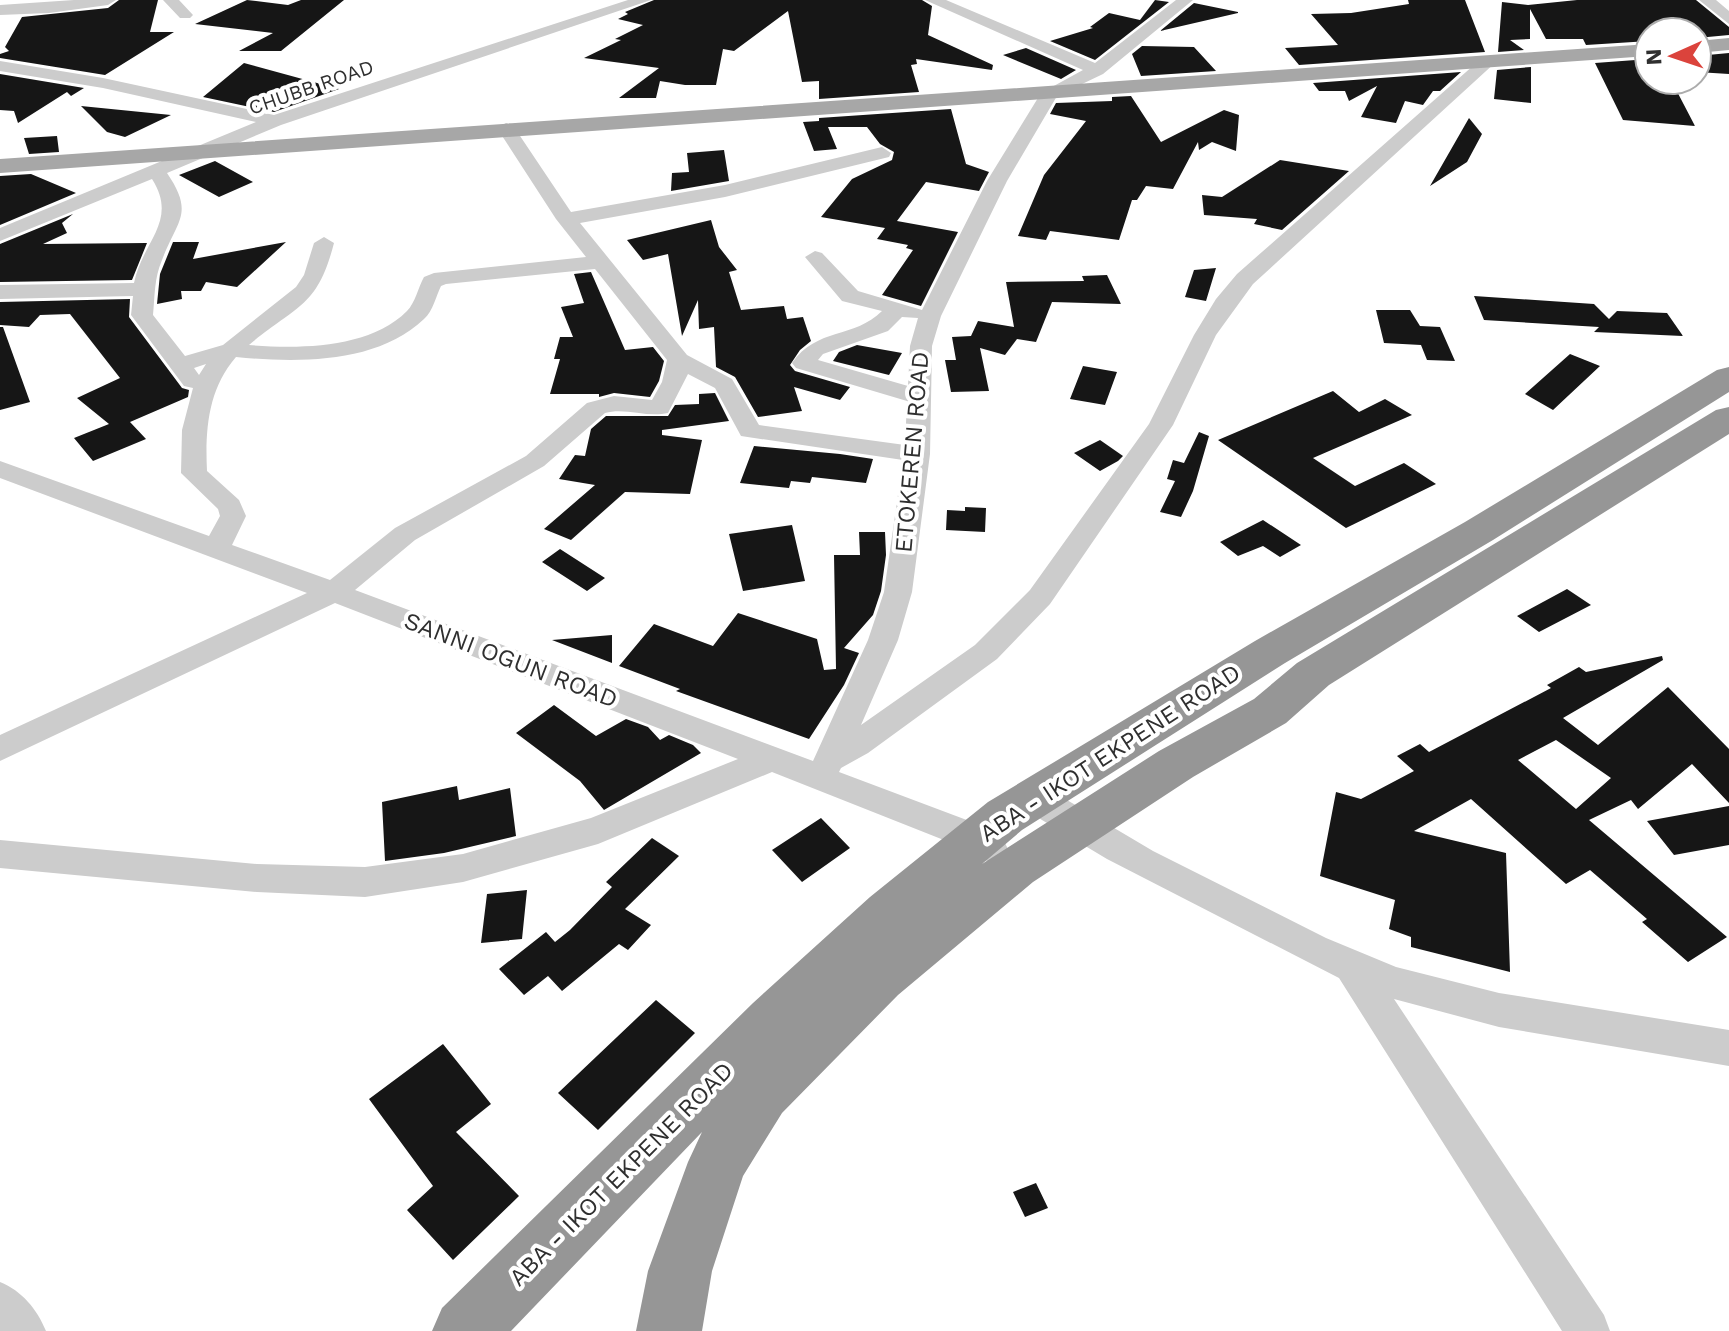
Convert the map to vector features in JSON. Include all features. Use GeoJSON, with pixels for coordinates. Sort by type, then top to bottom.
{"type":"FeatureCollection","features":[{"type":"Feature","properties":{"kind":"highway","name":"ABA - IKOT EKPENE ROAD"},"geometry":{"type":"LineString","coordinates":[[465,1331],[773,1021],[888,913],[976,838],[1033,796],[1270,652],[1479,531],[1729,377]]}},
{"type":"Feature","properties":{"kind":"highway"},"geometry":{"type":"LineString","coordinates":[[669,1331],[680,1271],[718,1162],[761,1094],[879,978],[1015,867],[1075,826],[1270,711],[1313,674],[1729,418]]}},
{"type":"Feature","properties":{"kind":"main road"},"geometry":{"type":"LineString","coordinates":[[0,166],[1633,51]]}},
{"type":"Feature","properties":{"kind":"street"},"geometry":{"type":"LineString","coordinates":[[0,10],[49,8],[108,0]]}},
{"type":"Feature","properties":{"kind":"street"},"geometry":{"type":"LineString","coordinates":[[171,0],[185,15]]}},
{"type":"Feature","properties":{"kind":"street","name":"CHUBB ROAD"},"geometry":{"type":"LineString","coordinates":[[0,235],[275,121],[643,0]]}},
{"type":"Feature","properties":{"kind":"street"},"geometry":{"type":"LineString","coordinates":[[933,0],[1097,70]]}},
{"type":"Feature","properties":{"kind":"street"},"geometry":{"type":"LineString","coordinates":[[1050,93],[1097,70],[1185,0]]}},
{"type":"Feature","properties":{"kind":"street"},"geometry":{"type":"LineString","coordinates":[[1707,0],[1729,19]]}},
{"type":"Feature","properties":{"kind":"street"},"geometry":{"type":"LineString","coordinates":[[825,769],[986,652],[1017,623],[1040,597],[1161,425],[1205,335],[1224,304],[1245,279],[1489,61]]}},
{"type":"Feature","properties":{"kind":"street"},"geometry":{"type":"LineString","coordinates":[[0,66],[103,83],[275,121]]}},
{"type":"Feature","properties":{"kind":"street","name":"ETOKEREN ROAD"},"geometry":{"type":"LineString","coordinates":[[825,769],[892,618],[917,454],[921,346],[930,316],[997,181],[1050,93]]}},
{"type":"Feature","properties":{"kind":"street"},"geometry":{"type":"LineString","coordinates":[[506,128],[566,219],[679,360],[724,384],[750,431],[917,454]]}},
{"type":"Feature","properties":{"kind":"street"},"geometry":{"type":"LineString","coordinates":[[566,219],[759,186],[882,153]]}},
{"type":"Feature","properties":{"kind":"street"},"geometry":{"type":"LineString","coordinates":[[156,171],[168,186],[175,204],[166,233],[145,277],[147,289],[142,315],[200,392]]}},
{"type":"Feature","properties":{"kind":"street"},"geometry":{"type":"LineString","coordinates":[[217,548],[233,516],[230,506],[194,473],[192,433],[200,392],[230,350],[292,303],[312,282],[324,243]]}},
{"type":"Feature","properties":{"kind":"street"},"geometry":{"type":"LineString","coordinates":[[815,257],[850,296],[930,316]]}},
{"type":"Feature","properties":{"kind":"street"},"geometry":{"type":"LineString","coordinates":[[180,365],[230,350],[290,355],[363,344],[390,334],[418,313],[432,282],[442,278],[601,262]]}},
{"type":"Feature","properties":{"kind":"street"},"geometry":{"type":"LineString","coordinates":[[0,292],[147,289]]}},
{"type":"Feature","properties":{"kind":"street"},"geometry":{"type":"LineString","coordinates":[[897,309],[880,326],[815,349],[804,363],[917,396]]}},
{"type":"Feature","properties":{"kind":"street"},"geometry":{"type":"LineString","coordinates":[[0,749],[334,592],[405,534],[535,461],[596,408],[614,403],[659,408],[674,382],[679,360]]}},
{"type":"Feature","properties":{"kind":"street","name":"SANNI OGUN ROAD"},"geometry":{"type":"LineString","coordinates":[[0,469],[334,592],[768,760],[825,769],[976,838],[1015,867]]}},
{"type":"Feature","properties":{"kind":"street"},"geometry":{"type":"LineString","coordinates":[[0,854],[257,878],[365,882],[463,868],[598,830],[768,760]]}},
{"type":"Feature","properties":{"kind":"street"},"geometry":{"type":"LineString","coordinates":[[1033,796],[1075,826],[1289,937],[1422,992],[1485,1007],[1729,1048]]}},
{"type":"Feature","properties":{"kind":"street"},"geometry":{"type":"LineString","coordinates":[[1351,965],[1588,1331]]}},
{"type":"Feature","properties":{"kind":"street"},"geometry":{"type":"LineString","coordinates":[[0,1304],[24,1331]]}},
{"type":"Feature","properties":{"kind":"building"},"geometry":{"type":"Polygon","coordinates":[[[119,0],[158,0],[150,32],[174,32],[105,75],[0,58],[0,54],[9,51],[5,47],[22,17],[108,8],[119,0]]]}},
{"type":"Feature","properties":{"kind":"building"},"geometry":{"type":"Polygon","coordinates":[[[247,0],[288,5],[301,0],[344,0],[281,51],[239,51],[273,33],[195,24],[247,0]]]}},
{"type":"Feature","properties":{"kind":"building"},"geometry":{"type":"Polygon","coordinates":[[[654,0],[922,0],[932,6],[928,35],[993,65],[992,70],[916,59],[917,64],[911,65],[919,92],[819,99],[819,81],[802,82],[788,11],[734,51],[723,49],[716,85],[660,81],[656,98],[619,98],[659,68],[584,58],[643,25],[618,19],[628,14],[625,12],[654,0]]]}},
{"type":"Feature","properties":{"kind":"building"},"geometry":{"type":"Polygon","coordinates":[[[1155,0],[1169,2],[1095,60],[1050,41],[1093,28],[1090,27],[1109,13],[1140,20],[1155,0]]]}},
{"type":"Feature","properties":{"kind":"building"},"geometry":{"type":"Polygon","coordinates":[[[1408,0],[1465,0],[1485,52],[1299,65],[1285,48],[1338,45],[1311,14],[1351,13],[1409,4],[1408,0]]]}},
{"type":"Feature","properties":{"kind":"building"},"geometry":{"type":"Polygon","coordinates":[[[1577,0],[1696,0],[1729,27],[1729,35],[1713,36],[1713,16],[1633,16],[1633,42],[1586,45],[1583,39],[1546,39],[1530,9],[1530,39],[1510,40],[1524,50],[1498,52],[1502,2],[1528,5],[1577,0]]]}},
{"type":"Feature","properties":{"kind":"building"},"geometry":{"type":"Polygon","coordinates":[[[1194,3],[1238,12],[1238,13],[1160,31],[1194,3]]]}},
{"type":"Feature","properties":{"kind":"building"},"geometry":{"type":"Polygon","coordinates":[[[1142,46],[1194,47],[1216,71],[1141,76],[1132,54],[1142,46]]]}},
{"type":"Feature","properties":{"kind":"building"},"geometry":{"type":"Polygon","coordinates":[[[1026,48],[1076,70],[1061,79],[1003,55],[1026,48]]]}},
{"type":"Feature","properties":{"kind":"building"},"geometry":{"type":"Polygon","coordinates":[[[1729,53],[1729,74],[1713,73],[1713,54],[1729,53]]]}},
{"type":"Feature","properties":{"kind":"building"},"geometry":{"type":"Polygon","coordinates":[[[1633,60],[1633,96],[1679,96],[1695,126],[1623,120],[1595,63],[1633,60]]]}},
{"type":"Feature","properties":{"kind":"building"},"geometry":{"type":"Polygon","coordinates":[[[244,63],[339,89],[274,112],[203,97],[244,63]]]}},
{"type":"Feature","properties":{"kind":"building"},"geometry":{"type":"Polygon","coordinates":[[[1531,67],[1531,103],[1494,99],[1497,70],[1531,67]]]}},
{"type":"Feature","properties":{"kind":"building"},"geometry":{"type":"Polygon","coordinates":[[[1461,72],[1440,91],[1433,91],[1423,105],[1405,101],[1396,123],[1361,117],[1377,86],[1349,101],[1345,91],[1319,91],[1313,83],[1461,72]]]}},
{"type":"Feature","properties":{"kind":"building"},"geometry":{"type":"Polygon","coordinates":[[[0,74],[84,88],[71,96],[67,92],[18,123],[14,111],[0,110],[0,74]]]}},
{"type":"Feature","properties":{"kind":"building"},"geometry":{"type":"Polygon","coordinates":[[[1131,96],[1161,142],[1224,110],[1239,115],[1236,151],[1212,142],[1199,150],[1198,142],[1173,189],[1146,186],[1137,200],[1132,200],[1119,240],[1050,231],[1046,240],[1018,236],[1044,175],[1086,121],[1050,114],[1056,103],[1112,101],[1112,97],[1131,96]]]}},
{"type":"Feature","properties":{"kind":"building"},"geometry":{"type":"Polygon","coordinates":[[[81,106],[171,115],[125,137],[107,132],[81,106]]]}},
{"type":"Feature","properties":{"kind":"building"},"geometry":{"type":"Polygon","coordinates":[[[951,109],[966,164],[989,172],[979,191],[926,182],[897,221],[958,232],[921,306],[882,295],[913,250],[906,248],[908,245],[877,239],[885,228],[821,217],[852,179],[892,160],[894,152],[880,144],[867,127],[828,127],[837,149],[814,151],[803,122],[819,121],[819,118],[951,109]]]}},
{"type":"Feature","properties":{"kind":"building"},"geometry":{"type":"Polygon","coordinates":[[[1469,118],[1482,134],[1467,162],[1430,186],[1469,118]]]}},
{"type":"Feature","properties":{"kind":"building"},"geometry":{"type":"Polygon","coordinates":[[[57,136],[59,152],[29,154],[24,138],[57,136]]]}},
{"type":"Feature","properties":{"kind":"building"},"geometry":{"type":"Polygon","coordinates":[[[724,150],[729,181],[671,191],[672,173],[689,172],[687,153],[724,150]]]}},
{"type":"Feature","properties":{"kind":"building"},"geometry":{"type":"Polygon","coordinates":[[[1280,160],[1349,171],[1282,230],[1254,224],[1257,219],[1204,215],[1202,195],[1222,197],[1280,160]]]}},
{"type":"Feature","properties":{"kind":"building"},"geometry":{"type":"Polygon","coordinates":[[[215,161],[253,182],[219,197],[179,175],[215,161]]]}},
{"type":"Feature","properties":{"kind":"building"},"geometry":{"type":"Polygon","coordinates":[[[31,174],[76,193],[0,225],[0,176],[31,174]]]}},
{"type":"Feature","properties":{"kind":"building"},"geometry":{"type":"Polygon","coordinates":[[[73,214],[62,223],[67,233],[43,244],[147,243],[132,280],[0,282],[0,244],[73,214]]]}},
{"type":"Feature","properties":{"kind":"building"},"geometry":{"type":"Polygon","coordinates":[[[711,220],[719,247],[737,270],[729,272],[741,310],[784,306],[787,319],[803,317],[811,341],[790,365],[795,371],[850,387],[840,400],[794,387],[802,411],[758,417],[735,377],[716,367],[714,327],[699,329],[698,300],[682,336],[668,254],[643,260],[627,240],[711,220]]]}},
{"type":"Feature","properties":{"kind":"building"},"geometry":{"type":"Polygon","coordinates":[[[173,242],[199,242],[193,259],[286,242],[237,287],[206,282],[201,291],[181,291],[182,299],[157,304],[160,274],[173,242]]]}},
{"type":"Feature","properties":{"kind":"building"},"geometry":{"type":"Polygon","coordinates":[[[1216,268],[1206,301],[1185,297],[1194,270],[1216,268]]]}},
{"type":"Feature","properties":{"kind":"building"},"geometry":{"type":"Polygon","coordinates":[[[591,272],[625,350],[653,347],[664,361],[659,381],[650,397],[614,393],[599,397],[599,394],[550,394],[560,359],[554,359],[560,337],[573,337],[561,307],[584,303],[574,274],[591,272]]]}},
{"type":"Feature","properties":{"kind":"building"},"geometry":{"type":"Polygon","coordinates":[[[1107,275],[1121,304],[1052,302],[1036,342],[1017,339],[1005,355],[980,348],[989,391],[951,392],[945,360],[956,360],[952,337],[971,336],[978,321],[1014,327],[1006,282],[1084,281],[1082,276],[1107,275]]]}},
{"type":"Feature","properties":{"kind":"building"},"geometry":{"type":"Polygon","coordinates":[[[1474,296],[1594,304],[1609,319],[1617,311],[1667,313],[1683,336],[1594,332],[1599,327],[1484,320],[1474,296]]]}},
{"type":"Feature","properties":{"kind":"building"},"geometry":{"type":"Polygon","coordinates":[[[130,299],[129,317],[182,388],[189,390],[188,397],[130,422],[146,439],[93,461],[74,438],[109,424],[77,398],[120,378],[70,314],[40,315],[29,327],[0,325],[0,302],[130,299]]]}},
{"type":"Feature","properties":{"kind":"building"},"geometry":{"type":"Polygon","coordinates":[[[1376,310],[1410,310],[1420,326],[1440,327],[1455,361],[1427,360],[1421,345],[1384,343],[1376,310]]]}},
{"type":"Feature","properties":{"kind":"building"},"geometry":{"type":"Polygon","coordinates":[[[0,327],[3,327],[30,402],[0,410],[0,327]]]}},
{"type":"Feature","properties":{"kind":"building"},"geometry":{"type":"Polygon","coordinates":[[[857,345],[902,353],[889,375],[833,361],[839,352],[857,345]]]}},
{"type":"Feature","properties":{"kind":"building"},"geometry":{"type":"Polygon","coordinates":[[[1570,354],[1600,366],[1553,410],[1525,394],[1570,354]]]}},
{"type":"Feature","properties":{"kind":"building"},"geometry":{"type":"Polygon","coordinates":[[[1083,366],[1117,372],[1105,405],[1070,399],[1083,366]]]}},
{"type":"Feature","properties":{"kind":"building"},"geometry":{"type":"Polygon","coordinates":[[[1333,391],[1359,412],[1385,399],[1412,415],[1313,458],[1355,486],[1404,463],[1436,484],[1346,528],[1218,440],[1333,391]]]}},
{"type":"Feature","properties":{"kind":"building"},"geometry":{"type":"Polygon","coordinates":[[[715,393],[729,421],[662,430],[662,435],[702,440],[690,494],[625,492],[571,540],[544,529],[595,485],[559,479],[575,455],[585,456],[591,429],[606,416],[668,416],[675,405],[699,404],[699,394],[715,393]]]}},
{"type":"Feature","properties":{"kind":"building"},"geometry":{"type":"Polygon","coordinates":[[[1199,432],[1209,436],[1193,491],[1181,517],[1160,512],[1175,481],[1167,479],[1173,460],[1184,463],[1199,432]]]}},
{"type":"Feature","properties":{"kind":"building"},"geometry":{"type":"Polygon","coordinates":[[[1100,440],[1123,456],[1100,471],[1074,453],[1100,440]]]}},
{"type":"Feature","properties":{"kind":"building"},"geometry":{"type":"Polygon","coordinates":[[[754,446],[873,459],[866,483],[812,477],[810,483],[791,481],[789,488],[740,483],[754,446]]]}},
{"type":"Feature","properties":{"kind":"building"},"geometry":{"type":"Polygon","coordinates":[[[965,507],[986,508],[985,532],[946,530],[947,510],[965,511],[965,507]]]}},
{"type":"Feature","properties":{"kind":"building"},"geometry":{"type":"Polygon","coordinates":[[[1263,520],[1301,545],[1280,557],[1263,546],[1238,556],[1220,542],[1263,520]]]}},
{"type":"Feature","properties":{"kind":"building"},"geometry":{"type":"Polygon","coordinates":[[[792,525],[805,581],[743,591],[729,534],[792,525]]]}},
{"type":"Feature","properties":{"kind":"building"},"geometry":{"type":"Polygon","coordinates":[[[859,532],[885,532],[886,555],[881,591],[873,615],[844,648],[859,653],[844,685],[809,739],[676,691],[680,689],[619,666],[654,624],[713,646],[738,613],[817,639],[824,670],[836,669],[834,555],[860,555],[859,532]]]}},
{"type":"Feature","properties":{"kind":"building"},"geometry":{"type":"Polygon","coordinates":[[[560,549],[605,578],[587,591],[542,562],[560,549]]]}},
{"type":"Feature","properties":{"kind":"building"},"geometry":{"type":"Polygon","coordinates":[[[1567,589],[1591,605],[1539,632],[1517,616],[1567,589]]]}},
{"type":"Feature","properties":{"kind":"building"},"geometry":{"type":"Polygon","coordinates":[[[612,635],[612,663],[552,640],[612,635]]]}},
{"type":"Feature","properties":{"kind":"building"},"geometry":{"type":"Polygon","coordinates":[[[1662,656],[1663,660],[1563,718],[1598,745],[1668,687],[1729,749],[1729,803],[1692,764],[1638,809],[1631,800],[1589,820],[1727,937],[1688,962],[1642,922],[1647,919],[1590,870],[1566,884],[1471,799],[1414,831],[1506,853],[1510,972],[1411,947],[1411,937],[1389,929],[1395,900],[1320,876],[1336,792],[1361,799],[1414,771],[1397,756],[1420,744],[1429,752],[1551,688],[1547,685],[1579,667],[1586,672],[1662,656]],[[1556,740],[1518,760],[1576,809],[1611,778],[1556,740]]]}},
{"type":"Feature","properties":{"kind":"building"},"geometry":{"type":"Polygon","coordinates":[[[554,705],[596,736],[626,719],[648,727],[660,740],[669,735],[693,745],[701,753],[604,810],[580,781],[516,733],[554,705]]]}},
{"type":"Feature","properties":{"kind":"building"},"geometry":{"type":"Polygon","coordinates":[[[457,786],[459,800],[510,788],[516,836],[444,853],[385,861],[382,802],[457,786]]]}},
{"type":"Feature","properties":{"kind":"building"},"geometry":{"type":"Polygon","coordinates":[[[1729,806],[1729,845],[1674,855],[1647,821],[1729,806]]]}},
{"type":"Feature","properties":{"kind":"building"},"geometry":{"type":"Polygon","coordinates":[[[821,818],[850,848],[802,882],[772,850],[821,818]]]}},
{"type":"Feature","properties":{"kind":"building"},"geometry":{"type":"Polygon","coordinates":[[[652,838],[679,856],[625,909],[651,925],[628,950],[619,944],[562,991],[548,976],[524,995],[499,969],[546,932],[555,942],[570,930],[612,887],[606,882],[652,838]]]}},
{"type":"Feature","properties":{"kind":"building"},"geometry":{"type":"Polygon","coordinates":[[[527,890],[522,939],[481,943],[487,894],[527,890]]]}},
{"type":"Feature","properties":{"kind":"building"},"geometry":{"type":"Polygon","coordinates":[[[656,1000],[695,1033],[598,1130],[558,1093],[656,1000]]]}},
{"type":"Feature","properties":{"kind":"building"},"geometry":{"type":"Polygon","coordinates":[[[443,1044],[491,1104],[456,1132],[519,1196],[453,1260],[407,1210],[433,1186],[369,1099],[443,1044]]]}},
{"type":"Feature","properties":{"kind":"building"},"geometry":{"type":"Polygon","coordinates":[[[1036,1183],[1048,1208],[1025,1217],[1013,1192],[1036,1183]]]}}]}
